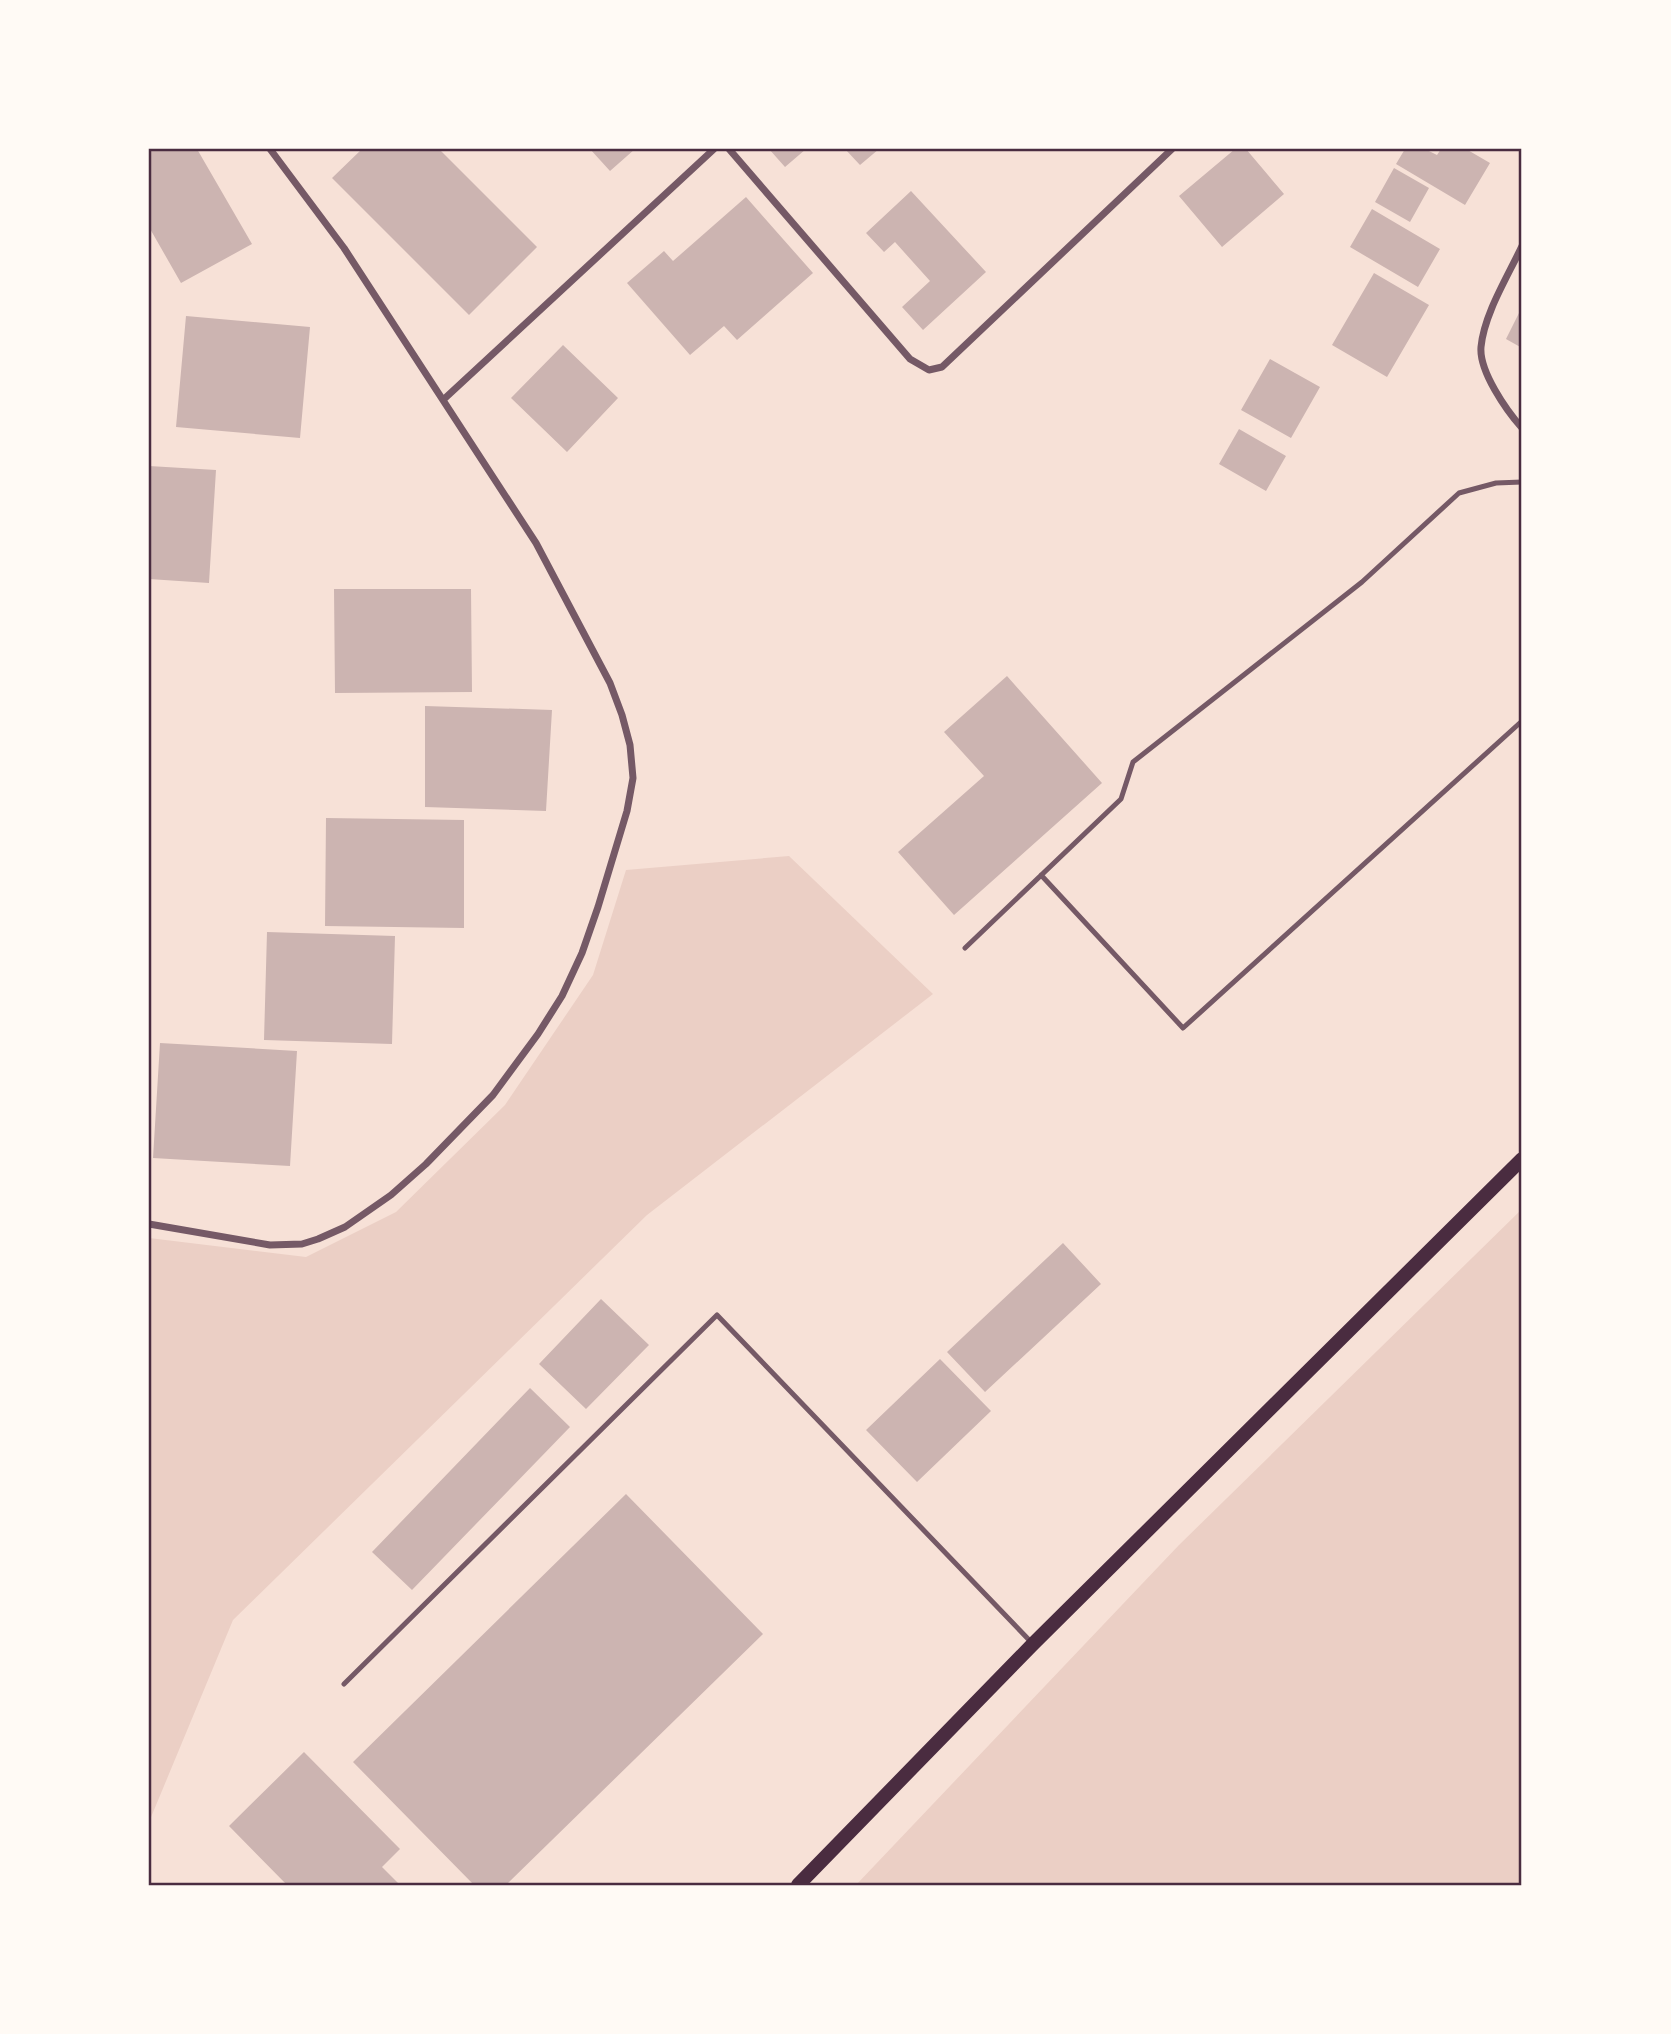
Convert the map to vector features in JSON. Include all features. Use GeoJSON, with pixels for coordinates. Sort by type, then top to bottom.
{"type":"FeatureCollection","features":[{"type":"Feature","properties":{"kind":"main road"},"geometry":{"type":"LineString","coordinates":[[798,1885],[1033,1644],[1522,1159]]}},
{"type":"Feature","properties":{"kind":"street"},"geometry":{"type":"LineString","coordinates":[[149,1224],[270,1245],[302,1244],[345,1227],[391,1195],[426,1164],[493,1095],[562,996],[582,953],[627,811],[633,778],[630,745],[610,683],[536,543],[344,248],[270,149]]}},
{"type":"Feature","properties":{"kind":"street"},"geometry":{"type":"LineString","coordinates":[[443,400],[713,149]]}},
{"type":"Feature","properties":{"kind":"street"},"geometry":{"type":"LineString","coordinates":[[729,149],[910,359],[929,370],[942,367],[1172,149]]}},
{"type":"Feature","properties":{"kind":"street"},"geometry":{"type":"LineString","coordinates":[[1522,246],[1486,321],[1480,349],[1490,382],[1511,416],[1522,428]]}},
{"type":"Feature","properties":{"kind":"lane"},"geometry":{"type":"LineString","coordinates":[[965,948],[1121,799],[1133,762],[1362,582],[1459,493],[1496,482],[1522,482]]}},
{"type":"Feature","properties":{"kind":"lane"},"geometry":{"type":"LineString","coordinates":[[1041,875],[1183,1028],[1522,721]]}},
{"type":"Feature","properties":{"kind":"lane"},"geometry":{"type":"LineString","coordinates":[[344,1684],[717,1315],[1033,1644]]}},
{"type":"Feature","properties":{"kind":"shaded area"},"geometry":{"type":"Polygon","coordinates":[[[789,856],[933,994],[647,1215],[233,1620],[149,1822],[149,1238],[306,1257],[396,1212],[505,1105],[593,975],[626,870],[789,856]]]}},
{"type":"Feature","properties":{"kind":"shaded area"},"geometry":{"type":"Polygon","coordinates":[[[1522,1209],[1522,1885],[856,1885],[1179,1545],[1522,1209]]]}},
{"type":"Feature","properties":{"kind":"building"},"geometry":{"type":"Polygon","coordinates":[[[149,149],[197,149],[252,244],[181,283],[149,227],[149,149]]]}},
{"type":"Feature","properties":{"kind":"building"},"geometry":{"type":"Polygon","coordinates":[[[362,149],[439,149],[537,247],[469,315],[332,178],[362,149]]]}},
{"type":"Feature","properties":{"kind":"building"},"geometry":{"type":"Polygon","coordinates":[[[590,149],[635,149],[610,171],[590,149]]]}},
{"type":"Feature","properties":{"kind":"building"},"geometry":{"type":"Polygon","coordinates":[[[769,149],[806,149],[785,167],[769,149]]]}},
{"type":"Feature","properties":{"kind":"building"},"geometry":{"type":"Polygon","coordinates":[[[845,149],[879,149],[860,165],[845,149]]]}},
{"type":"Feature","properties":{"kind":"building"},"geometry":{"type":"Polygon","coordinates":[[[1235,149],[1246,149],[1284,194],[1222,247],[1179,196],[1235,149]]]}},
{"type":"Feature","properties":{"kind":"building"},"geometry":{"type":"Polygon","coordinates":[[[1405,149],[1425,149],[1437,155],[1441,149],[1466,149],[1490,163],[1465,205],[1396,164],[1405,149]]]}},
{"type":"Feature","properties":{"kind":"building"},"geometry":{"type":"Polygon","coordinates":[[[1394,168],[1429,188],[1410,222],[1375,202],[1394,168]]]}},
{"type":"Feature","properties":{"kind":"building"},"geometry":{"type":"Polygon","coordinates":[[[911,191],[986,272],[923,330],[902,307],[930,281],[895,242],[884,252],[866,233],[911,191]]]}},
{"type":"Feature","properties":{"kind":"building"},"geometry":{"type":"Polygon","coordinates":[[[746,197],[813,273],[737,340],[724,326],[690,355],[627,283],[664,251],[673,261],[746,197]]]}},
{"type":"Feature","properties":{"kind":"building"},"geometry":{"type":"Polygon","coordinates":[[[1372,209],[1440,249],[1418,287],[1350,247],[1372,209]]]}},
{"type":"Feature","properties":{"kind":"building"},"geometry":{"type":"Polygon","coordinates":[[[1374,273],[1429,305],[1387,377],[1332,345],[1374,273]]]}},
{"type":"Feature","properties":{"kind":"building"},"geometry":{"type":"Polygon","coordinates":[[[1522,307],[1522,348],[1506,339],[1522,307]]]}},
{"type":"Feature","properties":{"kind":"building"},"geometry":{"type":"Polygon","coordinates":[[[186,316],[310,327],[300,438],[176,427],[186,316]]]}},
{"type":"Feature","properties":{"kind":"building"},"geometry":{"type":"Polygon","coordinates":[[[563,345],[618,398],[567,452],[511,398],[563,345]]]}},
{"type":"Feature","properties":{"kind":"building"},"geometry":{"type":"Polygon","coordinates":[[[1270,359],[1320,387],[1291,438],[1241,410],[1270,359]]]}},
{"type":"Feature","properties":{"kind":"building"},"geometry":{"type":"Polygon","coordinates":[[[1239,429],[1286,456],[1266,491],[1219,464],[1239,429]]]}},
{"type":"Feature","properties":{"kind":"building"},"geometry":{"type":"Polygon","coordinates":[[[149,466],[216,470],[209,583],[149,579],[149,466]]]}},
{"type":"Feature","properties":{"kind":"building"},"geometry":{"type":"Polygon","coordinates":[[[334,589],[471,589],[472,692],[335,693],[334,589]]]}},
{"type":"Feature","properties":{"kind":"building"},"geometry":{"type":"Polygon","coordinates":[[[1007,676],[1102,783],[954,915],[898,852],[984,776],[944,732],[1007,676]]]}},
{"type":"Feature","properties":{"kind":"building"},"geometry":{"type":"Polygon","coordinates":[[[425,706],[552,710],[546,811],[425,807],[425,706]]]}},
{"type":"Feature","properties":{"kind":"building"},"geometry":{"type":"Polygon","coordinates":[[[326,818],[464,820],[464,928],[325,926],[326,818]]]}},
{"type":"Feature","properties":{"kind":"building"},"geometry":{"type":"Polygon","coordinates":[[[267,932],[395,936],[392,1044],[264,1040],[267,932]]]}},
{"type":"Feature","properties":{"kind":"building"},"geometry":{"type":"Polygon","coordinates":[[[160,1043],[297,1051],[290,1166],[153,1158],[160,1043]]]}},
{"type":"Feature","properties":{"kind":"building"},"geometry":{"type":"Polygon","coordinates":[[[1063,1243],[1101,1284],[985,1392],[947,1352],[1063,1243]]]}},
{"type":"Feature","properties":{"kind":"building"},"geometry":{"type":"Polygon","coordinates":[[[601,1299],[649,1345],[586,1409],[539,1364],[601,1299]]]}},
{"type":"Feature","properties":{"kind":"building"},"geometry":{"type":"Polygon","coordinates":[[[940,1359],[991,1411],[917,1482],[866,1430],[940,1359]]]}},
{"type":"Feature","properties":{"kind":"building"},"geometry":{"type":"Polygon","coordinates":[[[530,1388],[570,1427],[412,1590],[372,1552],[530,1388]]]}},
{"type":"Feature","properties":{"kind":"building"},"geometry":{"type":"Polygon","coordinates":[[[626,1494],[763,1634],[506,1885],[474,1885],[353,1762],[626,1494]]]}},
{"type":"Feature","properties":{"kind":"building"},"geometry":{"type":"Polygon","coordinates":[[[304,1752],[400,1849],[382,1867],[400,1885],[287,1885],[229,1826],[304,1752]]]}}]}
